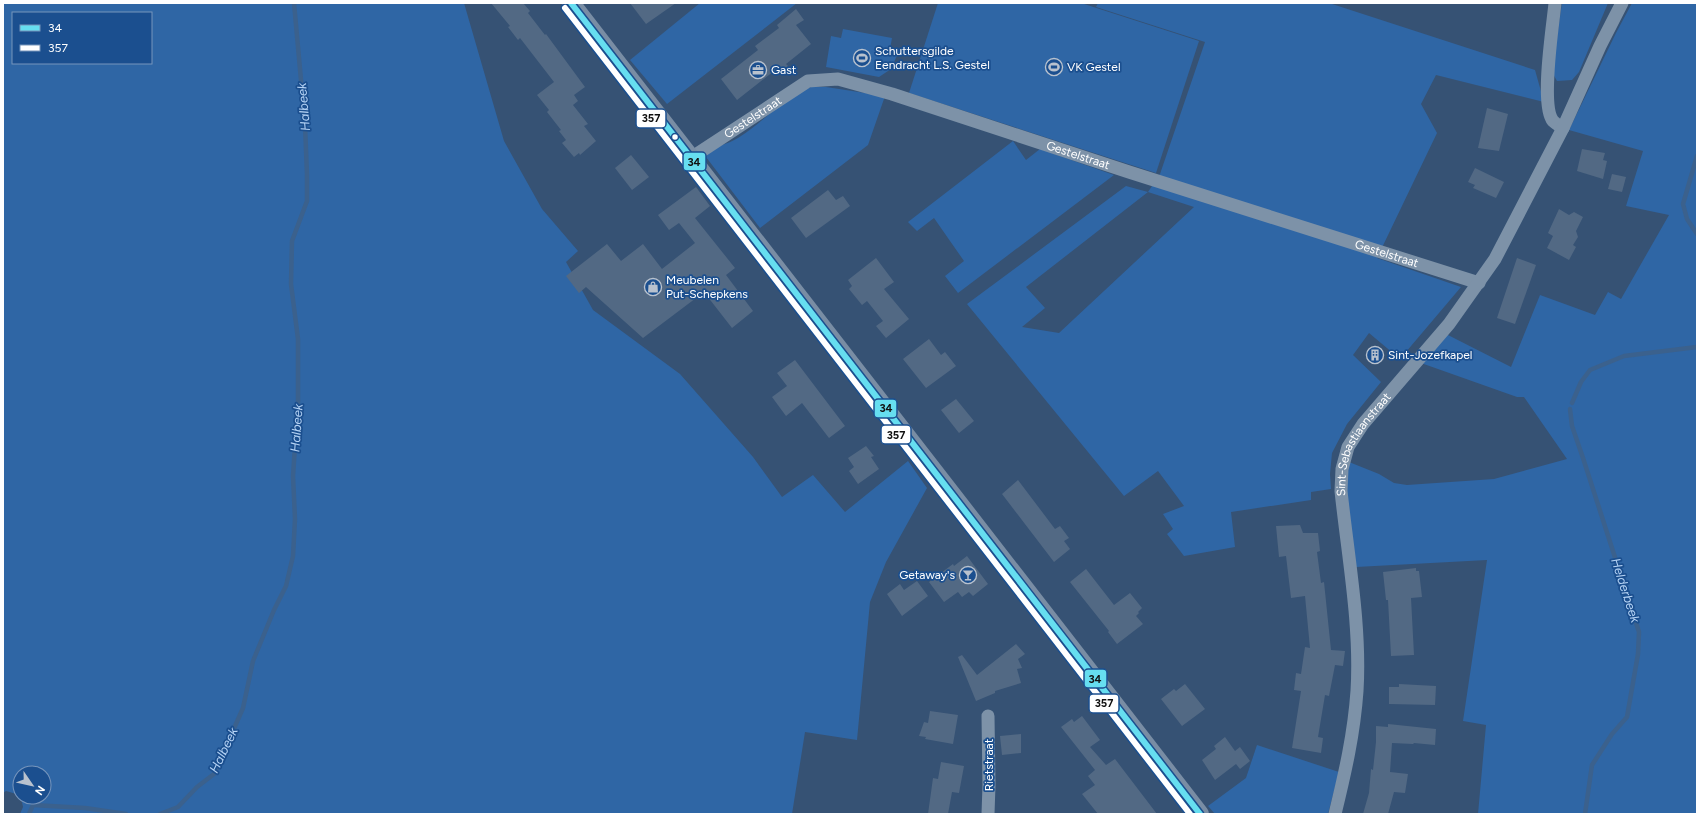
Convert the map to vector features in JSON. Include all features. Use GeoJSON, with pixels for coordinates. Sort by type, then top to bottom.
{"type":"FeatureCollection","features":[{"type":"Feature","properties":{"kind":"main road"},"geometry":{"type":"LineString","coordinates":[[572,3],[1200,814]]}},
{"type":"Feature","properties":{"kind":"street"},"geometry":{"type":"LineString","coordinates":[[1555,3],[1548,64],[1548,94],[1550,112],[1553,120],[1563,128]]}},
{"type":"Feature","properties":{"kind":"street","name":"Sint-Sebastiaanstraat"},"geometry":{"type":"LineString","coordinates":[[1334,814],[1351,746],[1357,691],[1357,637],[1341,491],[1342,468],[1348,447],[1363,424],[1448,324],[1495,260],[1563,128],[1600,46],[1622,3]]}},
{"type":"Feature","properties":{"kind":"street","name":"Gestelstraat"},"geometry":{"type":"LineString","coordinates":[[691,158],[808,81],[838,79],[892,94],[1145,177],[1479,283]]}},
{"type":"Feature","properties":{"kind":"street","name":"Rietstraat"},"geometry":{"type":"LineString","coordinates":[[988,716],[988,814]]}},
{"type":"Feature","properties":{"kind":"shaded area"},"geometry":{"type":"Polygon","coordinates":[[[3,3],[464,3],[504,141],[542,209],[578,251],[566,262],[593,310],[680,374],[753,457],[782,497],[813,475],[845,512],[908,461],[927,488],[886,562],[870,602],[857,740],[805,732],[792,814],[20,814],[23,805],[52,805],[52,765],[12,765],[12,793],[6,791],[3,793],[3,3]]]}},
{"type":"Feature","properties":{"kind":"shaded area"},"geometry":{"type":"Polygon","coordinates":[[[700,3],[797,3],[667,104],[630,60],[700,3]]]}},
{"type":"Feature","properties":{"kind":"shaded area","name":"VK Gestel"},"geometry":{"type":"Polygon","coordinates":[[[938,3],[1081,3],[1199,41],[1156,173],[909,93],[938,3]]]}},
{"type":"Feature","properties":{"kind":"shaded area"},"geometry":{"type":"Polygon","coordinates":[[[1098,3],[1329,3],[1535,70],[1544,102],[1436,75],[1421,104],[1437,133],[1377,258],[1461,287],[1400,359],[1369,333],[1353,355],[1381,382],[1347,424],[1332,453],[1330,474],[1331,489],[1311,492],[1311,500],[1231,512],[1235,547],[1184,556],[1167,534],[1173,529],[1163,514],[1184,506],[1158,471],[1124,496],[967,304],[1126,186],[1148,192],[1160,174],[1205,42],[1096,7],[1098,3]],[[1148,192],[1026,287],[1045,308],[1022,327],[1059,333],[1194,207],[1148,192]]]}},
{"type":"Feature","properties":{"kind":"shaded area"},"geometry":{"type":"Polygon","coordinates":[[[1562,3],[1608,3],[1579,72],[1572,80],[1557,81],[1552,72],[1562,3]]]}},
{"type":"Feature","properties":{"kind":"shaded area"},"geometry":{"type":"Polygon","coordinates":[[[1632,3],[1697,3],[1697,814],[1478,814],[1486,725],[1463,721],[1487,560],[1356,567],[1346,492],[1349,462],[1379,474],[1394,483],[1407,485],[1494,479],[1567,459],[1524,397],[1517,397],[1421,363],[1446,334],[1511,367],[1540,295],[1595,315],[1608,292],[1621,299],[1669,215],[1626,206],[1643,151],[1569,130],[1632,3]]]}},
{"type":"Feature","properties":{"kind":"shaded area","name":"Schuttersgilde Eendracht L.S. Gestel"},"geometry":{"type":"Polygon","coordinates":[[[843,29],[892,38],[890,49],[899,51],[891,69],[879,77],[826,67],[831,36],[841,38],[843,29]]]}},
{"type":"Feature","properties":{"kind":"shaded area"},"geometry":{"type":"Polygon","coordinates":[[[811,87],[826,87],[885,96],[868,145],[760,228],[706,157],[707,152],[738,138],[782,104],[811,87]]]}},
{"type":"Feature","properties":{"kind":"shaded area"},"geometry":{"type":"Polygon","coordinates":[[[1013,141],[1026,160],[1040,149],[1114,175],[958,293],[945,276],[964,261],[934,218],[917,231],[908,222],[1013,141]]]}},
{"type":"Feature","properties":{"kind":"shaded area"},"geometry":{"type":"Polygon","coordinates":[[[1257,745],[1339,772],[1328,814],[1215,814],[1208,806],[1246,778],[1257,745]]]}},
{"type":"Feature","properties":{"kind":"building"},"geometry":{"type":"Polygon","coordinates":[[[491,3],[523,3],[530,11],[528,13],[545,35],[546,34],[585,87],[574,95],[578,101],[573,105],[588,124],[584,126],[596,141],[580,155],[579,153],[574,157],[562,143],[566,140],[559,131],[561,130],[547,112],[549,110],[537,95],[554,82],[520,38],[518,40],[508,27],[510,26],[491,3]]]}},
{"type":"Feature","properties":{"kind":"building"},"geometry":{"type":"Polygon","coordinates":[[[630,3],[676,3],[646,24],[630,3]]]}},
{"type":"Feature","properties":{"kind":"building"},"geometry":{"type":"Polygon","coordinates":[[[796,9],[804,20],[796,25],[811,44],[786,64],[788,66],[777,75],[774,71],[737,100],[721,79],[758,50],[755,46],[779,28],[777,25],[796,9]]]}},
{"type":"Feature","properties":{"kind":"building"},"geometry":{"type":"Polygon","coordinates":[[[1487,108],[1508,114],[1499,151],[1478,148],[1487,108]]]}},
{"type":"Feature","properties":{"kind":"building"},"geometry":{"type":"Polygon","coordinates":[[[1582,149],[1605,153],[1603,160],[1607,161],[1603,179],[1577,171],[1582,149]]]}},
{"type":"Feature","properties":{"kind":"building"},"geometry":{"type":"Polygon","coordinates":[[[631,155],[649,177],[632,190],[615,168],[631,155]]]}},
{"type":"Feature","properties":{"kind":"building"},"geometry":{"type":"Polygon","coordinates":[[[1475,168],[1504,182],[1496,198],[1473,188],[1475,185],[1468,182],[1475,168]]]}},
{"type":"Feature","properties":{"kind":"building"},"geometry":{"type":"Polygon","coordinates":[[[1612,174],[1626,177],[1622,192],[1608,189],[1612,174]]]}},
{"type":"Feature","properties":{"kind":"building","name":"Meubelen Put-Schepkens"},"geometry":{"type":"Polygon","coordinates":[[[696,187],[710,206],[695,218],[735,268],[726,275],[753,311],[732,328],[704,292],[643,338],[586,287],[579,293],[566,276],[607,244],[621,261],[643,244],[662,269],[695,243],[679,223],[669,230],[658,215],[696,187]]]}},
{"type":"Feature","properties":{"kind":"building"},"geometry":{"type":"Polygon","coordinates":[[[828,190],[836,200],[843,196],[850,206],[806,238],[791,218],[828,190]]]}},
{"type":"Feature","properties":{"kind":"building"},"geometry":{"type":"Polygon","coordinates":[[[1559,209],[1569,215],[1574,212],[1583,217],[1576,231],[1578,237],[1573,245],[1576,247],[1569,260],[1547,248],[1553,236],[1548,233],[1559,209]]]}},
{"type":"Feature","properties":{"kind":"building"},"geometry":{"type":"Polygon","coordinates":[[[876,258],[894,282],[884,289],[909,319],[886,338],[876,326],[883,321],[867,301],[862,305],[849,289],[852,286],[848,280],[876,258]]]}},
{"type":"Feature","properties":{"kind":"building"},"geometry":{"type":"Polygon","coordinates":[[[1517,258],[1536,265],[1515,324],[1497,318],[1517,258]]]}},
{"type":"Feature","properties":{"kind":"building"},"geometry":{"type":"Polygon","coordinates":[[[929,339],[941,355],[945,352],[956,366],[926,388],[903,359],[929,339]]]}},
{"type":"Feature","properties":{"kind":"building"},"geometry":{"type":"Polygon","coordinates":[[[795,360],[845,426],[829,438],[802,403],[786,416],[772,397],[787,386],[777,373],[795,360]]]}},
{"type":"Feature","properties":{"kind":"building"},"geometry":{"type":"Polygon","coordinates":[[[956,399],[974,421],[959,433],[941,410],[956,399]]]}},
{"type":"Feature","properties":{"kind":"building"},"geometry":{"type":"Polygon","coordinates":[[[866,446],[874,456],[871,457],[879,469],[858,484],[849,471],[854,467],[848,458],[866,446]]]}},
{"type":"Feature","properties":{"kind":"building"},"geometry":{"type":"Polygon","coordinates":[[[1018,480],[1055,529],[1060,526],[1069,538],[1064,541],[1070,549],[1054,562],[1002,494],[1018,480]]]}},
{"type":"Feature","properties":{"kind":"building"},"geometry":{"type":"Polygon","coordinates":[[[1300,525],[1303,533],[1318,533],[1320,551],[1317,552],[1321,583],[1324,582],[1331,650],[1345,651],[1343,666],[1335,665],[1329,696],[1325,695],[1318,737],[1323,738],[1321,753],[1292,748],[1301,691],[1294,690],[1296,673],[1301,674],[1305,647],[1310,648],[1305,596],[1291,598],[1286,556],[1279,557],[1276,526],[1300,525]]]}},
{"type":"Feature","properties":{"kind":"building"},"geometry":{"type":"Polygon","coordinates":[[[967,556],[988,584],[973,596],[969,592],[962,597],[958,592],[944,602],[929,582],[953,564],[954,566],[967,556]]]}},
{"type":"Feature","properties":{"kind":"building"},"geometry":{"type":"Polygon","coordinates":[[[1416,568],[1416,571],[1419,571],[1422,597],[1411,598],[1414,655],[1391,656],[1388,600],[1386,600],[1383,572],[1416,568]]]}},
{"type":"Feature","properties":{"kind":"building"},"geometry":{"type":"Polygon","coordinates":[[[1086,569],[1114,605],[1130,593],[1142,608],[1136,616],[1143,624],[1117,644],[1108,632],[1109,631],[1070,582],[1086,569]]]}},
{"type":"Feature","properties":{"kind":"building"},"geometry":{"type":"Polygon","coordinates":[[[917,581],[928,596],[902,616],[887,594],[900,584],[904,590],[917,581]]]}},
{"type":"Feature","properties":{"kind":"building"},"geometry":{"type":"Polygon","coordinates":[[[1016,644],[1025,654],[1018,659],[1022,668],[1017,669],[1021,683],[995,691],[995,693],[976,701],[958,657],[962,655],[977,675],[1016,644]]]}},
{"type":"Feature","properties":{"kind":"building"},"geometry":{"type":"Polygon","coordinates":[[[1185,684],[1205,709],[1182,726],[1161,699],[1174,689],[1176,691],[1185,684]]]}},
{"type":"Feature","properties":{"kind":"building"},"geometry":{"type":"Polygon","coordinates":[[[1399,684],[1436,686],[1435,705],[1389,704],[1389,687],[1399,687],[1399,684]]]}},
{"type":"Feature","properties":{"kind":"building"},"geometry":{"type":"Polygon","coordinates":[[[930,711],[958,715],[953,744],[925,739],[926,737],[919,736],[924,722],[928,723],[930,711]]]}},
{"type":"Feature","properties":{"kind":"building"},"geometry":{"type":"Polygon","coordinates":[[[1082,716],[1100,740],[1090,747],[1106,765],[1115,759],[1157,814],[1098,814],[1082,794],[1095,785],[1088,776],[1095,770],[1061,727],[1072,719],[1074,722],[1082,716]]]}},
{"type":"Feature","properties":{"kind":"building"},"geometry":{"type":"Polygon","coordinates":[[[1388,724],[1436,729],[1435,745],[1392,743],[1390,772],[1408,774],[1405,793],[1394,792],[1388,814],[1363,814],[1369,793],[1371,769],[1373,770],[1376,726],[1388,727],[1388,724]]]}},
{"type":"Feature","properties":{"kind":"building"},"geometry":{"type":"Polygon","coordinates":[[[1021,734],[1021,753],[1002,755],[1000,736],[1021,734]]]}},
{"type":"Feature","properties":{"kind":"building"},"geometry":{"type":"Polygon","coordinates":[[[1225,737],[1235,751],[1240,747],[1250,761],[1240,769],[1236,764],[1215,780],[1202,760],[1216,749],[1214,746],[1225,737]]]}},
{"type":"Feature","properties":{"kind":"building"},"geometry":{"type":"Polygon","coordinates":[[[941,762],[964,766],[959,793],[952,792],[948,814],[928,814],[933,778],[938,779],[941,762]]]}},
{"type":"Feature","properties":{"kind":"waterway","name":"Halbeek"},"geometry":{"type":"LineString","coordinates":[[160,814],[178,807],[197,787],[214,774],[243,708],[253,661],[274,610],[286,586],[293,556],[295,519],[293,476],[298,402],[298,339],[291,284],[292,241],[307,201],[305,124],[294,3]]}},
{"type":"Feature","properties":{"kind":"waterway","name":"Helderbeek"},"geometry":{"type":"LineString","coordinates":[[1697,156],[1683,204],[1687,219],[1697,234]]}},
{"type":"Feature","properties":{"kind":"waterway","name":"Helderbeek"},"geometry":{"type":"LineString","coordinates":[[1572,403],[1581,382],[1590,370],[1624,356],[1697,347]]}},
{"type":"Feature","properties":{"kind":"waterway","name":"Helderbeek"},"geometry":{"type":"LineString","coordinates":[[1570,409],[1572,426],[1639,632],[1638,654],[1627,717],[1612,734],[1592,765],[1585,814]]}},
{"type":"Feature","properties":{"kind":"waterway","name":"Halbeek"},"geometry":{"type":"LineString","coordinates":[[29,814],[33,805],[85,808],[126,814]]}},
{"type":"Feature","properties":{"kind":"transit line","name":"34"},"geometry":{"type":"LineString","coordinates":[[571,3],[1200,814]]}},
{"type":"Feature","properties":{"kind":"transit line","name":"357"},"geometry":{"type":"LineString","coordinates":[[565,8],[1190,814]]}},
{"type":"Feature","properties":{"kind":"place","name":"Schuttersgilde Eendracht L.S. Gestel"},"geometry":{"type":"Point","coordinates":[862,58]}},
{"type":"Feature","properties":{"kind":"place","name":"VK Gestel"},"geometry":{"type":"Point","coordinates":[1054,67]}},
{"type":"Feature","properties":{"kind":"place","name":"Gast"},"geometry":{"type":"Point","coordinates":[758,70]}},
{"type":"Feature","properties":{"kind":"place","name":"Meubelen Put-Schepkens"},"geometry":{"type":"Point","coordinates":[653,287]}},
{"type":"Feature","properties":{"kind":"place","name":"Sint-Jozefkapel"},"geometry":{"type":"Point","coordinates":[1375,355]}},
{"type":"Feature","properties":{"kind":"place","name":"Getaway's"},"geometry":{"type":"Point","coordinates":[968,575]}}]}
